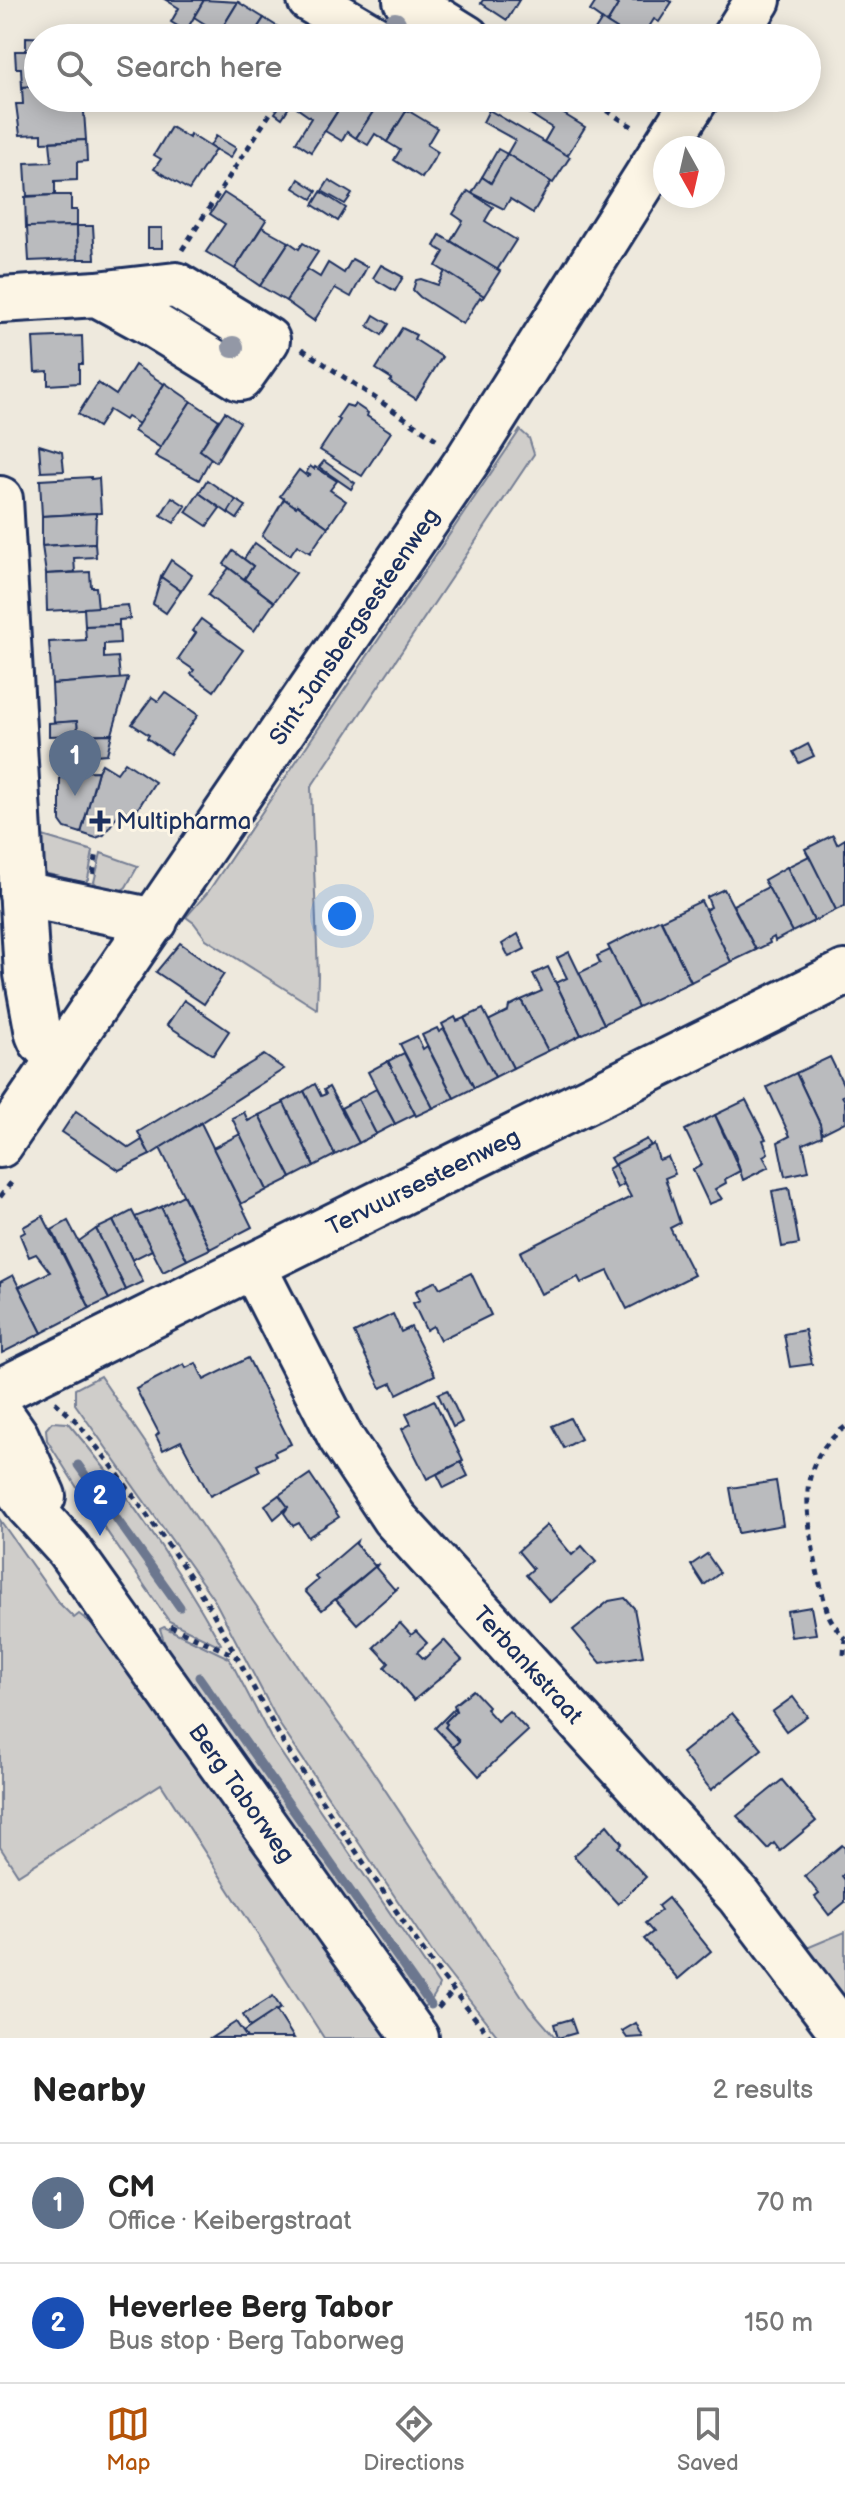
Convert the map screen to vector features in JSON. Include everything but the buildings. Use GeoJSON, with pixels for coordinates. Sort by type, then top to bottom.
{"type":"FeatureCollection","features":[{"type":"Feature","properties":{"kind":"street"},"geometry":{"type":"LineString","coordinates":[[406,0],[445,24]]}},
{"type":"Feature","properties":{"kind":"street"},"geometry":{"type":"LineString","coordinates":[[743,24],[758,0]]}},
{"type":"Feature","properties":{"kind":"street","name":"Sint-Jansbergsesteenweg"},"geometry":{"type":"LineString","coordinates":[[0,1145],[467,461],[687,112]]}},
{"type":"Feature","properties":{"kind":"street"},"geometry":{"type":"LineString","coordinates":[[0,300],[176,285],[267,340],[240,378],[97,294]]}},
{"type":"Feature","properties":{"kind":"street"},"geometry":{"type":"LineString","coordinates":[[0,499],[27,974],[38,1034],[57,1058]]}},
{"type":"Feature","properties":{"kind":"street"},"geometry":{"type":"LineString","coordinates":[[22,894],[155,921]]}},
{"type":"Feature","properties":{"kind":"street","name":"Tervuursesteenweg"},"geometry":{"type":"LineString","coordinates":[[0,1391],[845,973]]}},
{"type":"Feature","properties":{"kind":"street","name":"Terbankstraat"},"geometry":{"type":"LineString","coordinates":[[253,1266],[341,1438],[394,1518],[739,1896],[845,2036]]}},
{"type":"Feature","properties":{"kind":"street","name":"Berg Taborweg"},"geometry":{"type":"LineString","coordinates":[[0,1413],[16,1436],[68,1549]]}},
{"type":"Feature","properties":{"kind":"street","name":"Berg Taborweg"},"geometry":{"type":"LineString","coordinates":[[0,1465],[29,1506],[68,1549],[416,2038]]}},
{"type":"Feature","properties":{"kind":"path"},"geometry":{"type":"LineString","coordinates":[[176,285],[175,261],[271,112]]}},
{"type":"Feature","properties":{"kind":"path"},"geometry":{"type":"LineString","coordinates":[[608,112],[639,131]]}},
{"type":"Feature","properties":{"kind":"path"},"geometry":{"type":"LineString","coordinates":[[267,340],[289,340],[441,442]]}},
{"type":"Feature","properties":{"kind":"path"},"geometry":{"type":"LineString","coordinates":[[61,1407],[112,1466],[186,1570],[285,1746],[432,1964],[491,2038]]}},
{"type":"Feature","properties":{"kind":"path"},"geometry":{"type":"LineString","coordinates":[[844,1655],[845,1639],[828,1615],[812,1543],[807,1502],[814,1463],[827,1443],[845,1427]]}},
{"type":"Feature","properties":{"kind":"path"},"geometry":{"type":"LineString","coordinates":[[170,1626],[235,1656]]}},
{"type":"Feature","properties":{"kind":"shaded area"},"geometry":{"type":"Polygon","coordinates":[[[520,430],[529,438],[534,454],[311,787],[317,1009],[206,939],[186,917],[208,892],[520,430]]]}},
{"type":"Feature","properties":{"kind":"shaded area"},"geometry":{"type":"Polygon","coordinates":[[[36,834],[93,851],[85,883],[44,873],[39,868],[36,834]]]}},
{"type":"Feature","properties":{"kind":"shaded area"},"geometry":{"type":"Polygon","coordinates":[[[101,853],[138,866],[126,887],[119,892],[94,882],[101,853]]]}},
{"type":"Feature","properties":{"kind":"shaded area"},"geometry":{"type":"Polygon","coordinates":[[[100,1376],[308,1682],[366,1761],[529,2007],[556,2038],[499,2038],[434,1955],[280,1725],[215,1601],[75,1404],[75,1389],[100,1376]]]}},
{"type":"Feature","properties":{"kind":"shaded area"},"geometry":{"type":"Polygon","coordinates":[[[52,1422],[68,1423],[110,1475],[169,1558],[221,1644],[169,1621],[47,1440],[46,1429],[52,1422]]]}},
{"type":"Feature","properties":{"kind":"shaded area"},"geometry":{"type":"Polygon","coordinates":[[[0,1520],[58,1602],[74,1618],[79,1614],[111,1638],[394,2038],[324,2038],[161,1784],[18,1875],[0,1847],[0,1520]]]}},
{"type":"Feature","properties":{"kind":"shaded area"},"geometry":{"type":"Polygon","coordinates":[[[164,1627],[229,1658],[271,1738],[439,1985],[425,2006],[417,2010],[173,1669],[160,1629],[164,1627]]]}},
{"type":"Feature","properties":{"kind":"shaded area"},"geometry":{"type":"Polygon","coordinates":[[[845,1932],[845,2011],[802,1950],[845,1932]]]}},
{"type":"Feature","properties":{"kind":"waterway"},"geometry":{"type":"LineString","coordinates":[[78,1465],[180,1607]]}},
{"type":"Feature","properties":{"kind":"waterway"},"geometry":{"type":"LineString","coordinates":[[199,1677],[431,2005]]}},
{"type":"Feature","properties":{"kind":"place","name":"CM"},"geometry":{"type":"Point","coordinates":[75,796]}},
{"type":"Feature","properties":{"kind":"place","name":"Multipharma"},"geometry":{"type":"Point","coordinates":[100,821]}},
{"type":"Feature","properties":{"kind":"place","name":"Heverlee Berg Tabor"},"geometry":{"type":"Point","coordinates":[100,1536]}}]}
